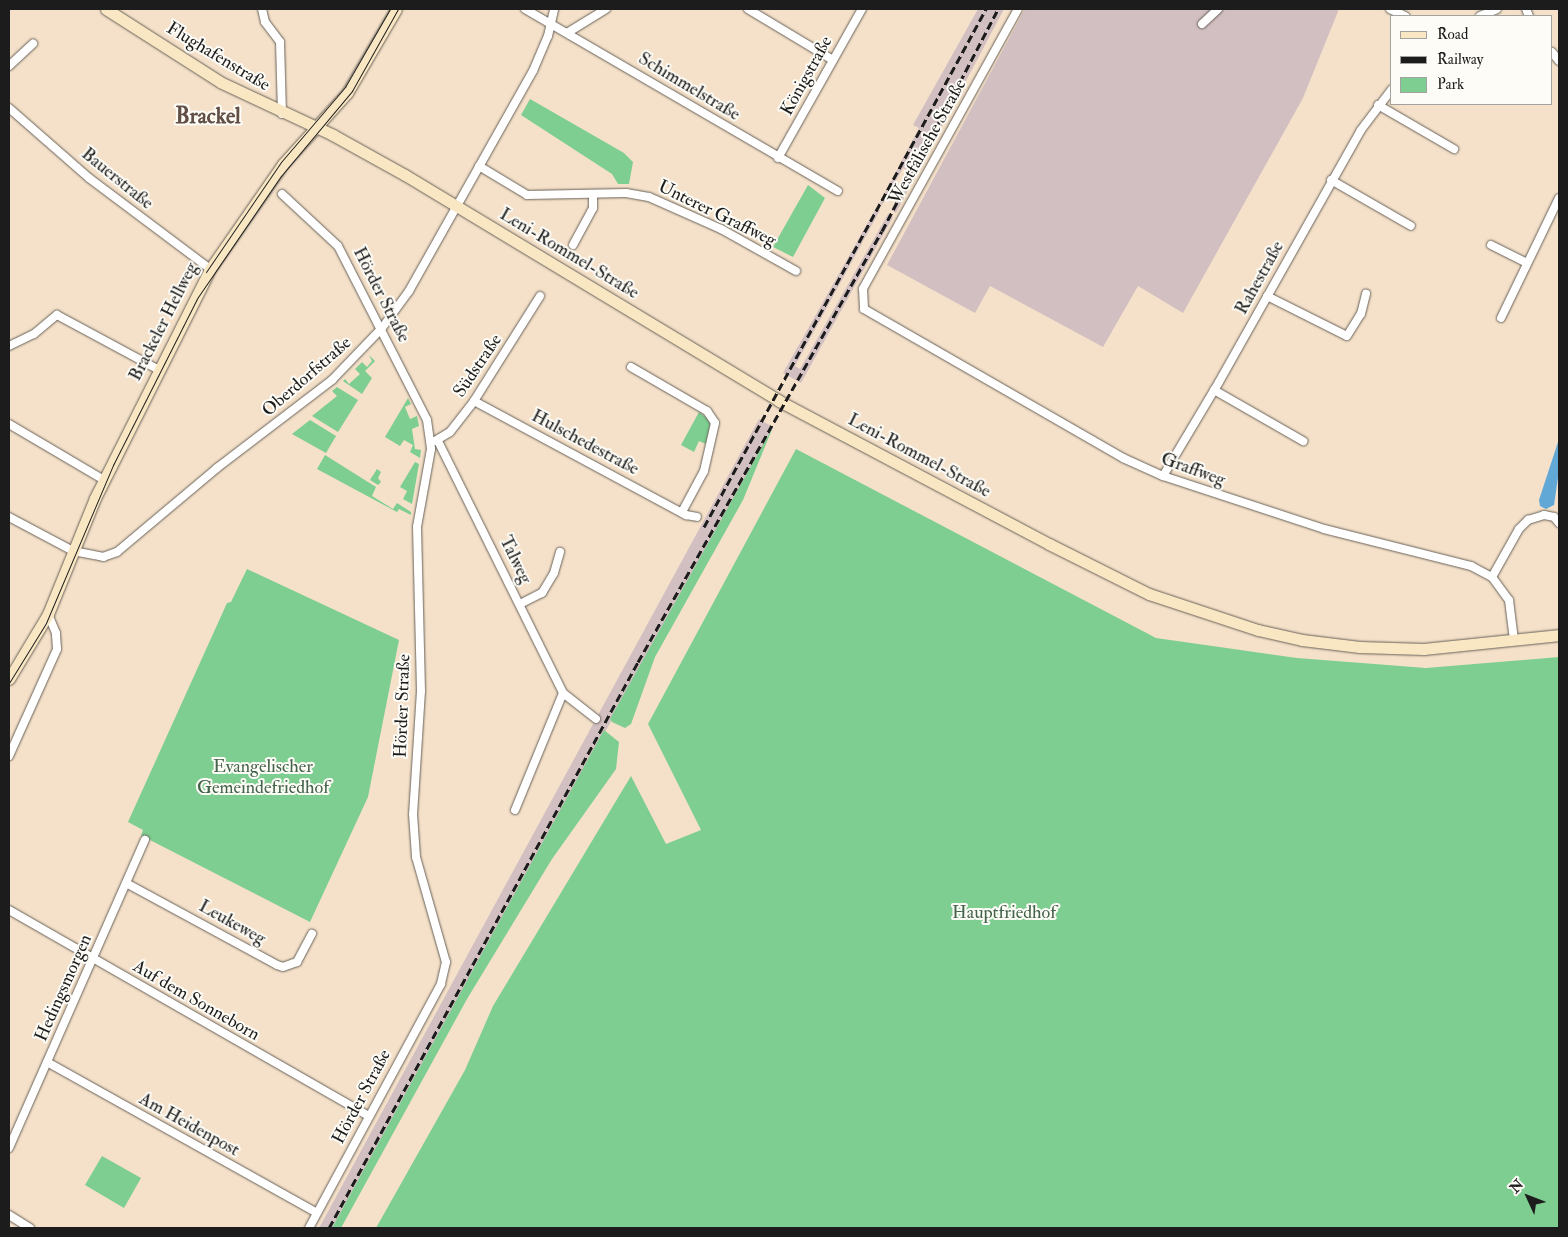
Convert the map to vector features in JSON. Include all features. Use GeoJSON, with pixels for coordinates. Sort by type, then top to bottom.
{"type":"FeatureCollection","features":[{"type":"Feature","properties":{"kind":"main road","name":"Flughafenstraße"},"geometry":{"type":"LineString","coordinates":[[106,9],[220,82],[282,114],[316,128]]}},
{"type":"Feature","properties":{"kind":"main road","name":"Brackeler Hellweg"},"geometry":{"type":"LineString","coordinates":[[9,679],[48,614],[104,480],[210,269],[283,164],[348,93],[396,9]]}},
{"type":"Feature","properties":{"kind":"main road","name":"Leni-Rommel-Straße"},"geometry":{"type":"LineString","coordinates":[[316,128],[457,206],[775,398],[1049,544],[1150,594],[1258,630],[1312,642],[1404,649],[1559,636]]}},
{"type":"Feature","properties":{"kind":"street"},"geometry":{"type":"LineString","coordinates":[[262,9],[265,22],[280,42],[282,114]]}},
{"type":"Feature","properties":{"kind":"street","name":"Schimmelstraße"},"geometry":{"type":"LineString","coordinates":[[525,9],[778,158],[838,191]]}},
{"type":"Feature","properties":{"kind":"street","name":"Oberdorfstraße"},"geometry":{"type":"LineString","coordinates":[[9,517],[73,551],[103,557],[117,552],[216,468],[332,380],[382,328],[409,292],[542,54],[554,9]]}},
{"type":"Feature","properties":{"kind":"street"},"geometry":{"type":"LineString","coordinates":[[567,33],[606,9]]}},
{"type":"Feature","properties":{"kind":"street"},"geometry":{"type":"LineString","coordinates":[[748,9],[833,60]]}},
{"type":"Feature","properties":{"kind":"street","name":"Königstraße"},"geometry":{"type":"LineString","coordinates":[[778,158],[862,9]]}},
{"type":"Feature","properties":{"kind":"street","name":"Westfälische Straße"},"geometry":{"type":"LineString","coordinates":[[863,290],[1018,9]]}},
{"type":"Feature","properties":{"kind":"street"},"geometry":{"type":"LineString","coordinates":[[1202,24],[1218,9]]}},
{"type":"Feature","properties":{"kind":"street"},"geometry":{"type":"LineString","coordinates":[[1390,9],[1403,15]]}},
{"type":"Feature","properties":{"kind":"street"},"geometry":{"type":"LineString","coordinates":[[1482,15],[1497,9]]}},
{"type":"Feature","properties":{"kind":"street"},"geometry":{"type":"LineString","coordinates":[[9,66],[33,44]]}},
{"type":"Feature","properties":{"kind":"street","name":"Rahestraße"},"geometry":{"type":"LineString","coordinates":[[1162,476],[1268,296],[1332,180],[1378,105],[1390,91]]}},
{"type":"Feature","properties":{"kind":"street"},"geometry":{"type":"LineString","coordinates":[[1378,105],[1454,149]]}},
{"type":"Feature","properties":{"kind":"street","name":"Bauerstraße"},"geometry":{"type":"LineString","coordinates":[[9,108],[90,178],[210,269]]}},
{"type":"Feature","properties":{"kind":"street","name":"Unterer Graffweg"},"geometry":{"type":"LineString","coordinates":[[479,166],[527,195],[592,196],[626,193],[656,200],[721,229],[796,271]]}},
{"type":"Feature","properties":{"kind":"street"},"geometry":{"type":"LineString","coordinates":[[1332,180],[1411,226]]}},
{"type":"Feature","properties":{"kind":"street","name":"Hörder Straße"},"geometry":{"type":"LineString","coordinates":[[282,194],[338,246],[382,328],[427,420],[435,441],[417,527],[421,692],[413,814],[416,857],[444,952],[445,972],[309,1228]]}},
{"type":"Feature","properties":{"kind":"street"},"geometry":{"type":"LineString","coordinates":[[573,245],[593,208],[592,196]]}},
{"type":"Feature","properties":{"kind":"street"},"geometry":{"type":"LineString","coordinates":[[1501,318],[1559,198]]}},
{"type":"Feature","properties":{"kind":"street"},"geometry":{"type":"LineString","coordinates":[[1491,245],[1528,263]]}},
{"type":"Feature","properties":{"kind":"street","name":"Graffweg"},"geometry":{"type":"LineString","coordinates":[[863,290],[862,304],[869,312],[1123,458],[1162,476],[1324,529],[1471,566],[1492,577],[1510,600],[1514,640]]}},
{"type":"Feature","properties":{"kind":"street"},"geometry":{"type":"LineString","coordinates":[[1268,296],[1347,336],[1360,314],[1366,294]]}},
{"type":"Feature","properties":{"kind":"street","name":"Südstraße"},"geometry":{"type":"LineString","coordinates":[[435,441],[474,401],[540,296]]}},
{"type":"Feature","properties":{"kind":"street"},"geometry":{"type":"LineString","coordinates":[[9,346],[34,334],[57,315],[159,370]]}},
{"type":"Feature","properties":{"kind":"street"},"geometry":{"type":"LineString","coordinates":[[631,367],[707,411],[715,422],[704,471],[682,512]]}},
{"type":"Feature","properties":{"kind":"street"},"geometry":{"type":"LineString","coordinates":[[1214,390],[1303,441]]}},
{"type":"Feature","properties":{"kind":"street","name":"Hulschedestraße"},"geometry":{"type":"LineString","coordinates":[[474,401],[694,519],[697,517]]}},
{"type":"Feature","properties":{"kind":"street"},"geometry":{"type":"LineString","coordinates":[[9,424],[104,480]]}},
{"type":"Feature","properties":{"kind":"street","name":"Talweg"},"geometry":{"type":"LineString","coordinates":[[435,441],[520,604],[562,693],[596,719]]}},
{"type":"Feature","properties":{"kind":"street"},"geometry":{"type":"LineString","coordinates":[[1492,577],[1523,524],[1536,516],[1558,518]]}},
{"type":"Feature","properties":{"kind":"street"},"geometry":{"type":"LineString","coordinates":[[520,604],[542,594],[554,573],[560,552]]}},
{"type":"Feature","properties":{"kind":"street"},"geometry":{"type":"LineString","coordinates":[[9,756],[57,649],[56,633],[48,614]]}},
{"type":"Feature","properties":{"kind":"street"},"geometry":{"type":"LineString","coordinates":[[515,810],[562,693]]}},
{"type":"Feature","properties":{"kind":"street","name":"Hedingsmorgen"},"geometry":{"type":"LineString","coordinates":[[9,1148],[94,960],[145,840]]}},
{"type":"Feature","properties":{"kind":"street","name":"Leukeweg"},"geometry":{"type":"LineString","coordinates":[[126,883],[283,967],[297,962],[312,934]]}},
{"type":"Feature","properties":{"kind":"street","name":"Auf dem Sonneborn"},"geometry":{"type":"LineString","coordinates":[[9,910],[369,1116]]}},
{"type":"Feature","properties":{"kind":"street","name":"Am Heidenpost"},"geometry":{"type":"LineString","coordinates":[[47,1062],[317,1213]]}},
{"type":"Feature","properties":{"kind":"street"},"geometry":{"type":"LineString","coordinates":[[9,1215],[30,1228]]}},
{"type":"Feature","properties":{"kind":"shaded area"},"geometry":{"type":"Polygon","coordinates":[[[978,9],[1004,9],[896,213],[891,210],[911,172],[903,168],[882,205],[879,204],[919,128],[913,125],[978,9]]]}},
{"type":"Feature","properties":{"kind":"shaded area"},"geometry":{"type":"Polygon","coordinates":[[[1025,9],[1339,9],[1303,98],[1183,313],[1138,286],[1103,347],[990,286],[975,313],[887,265],[1025,9]]]}},
{"type":"Feature","properties":{"kind":"shaded area"},"geometry":{"type":"Polygon","coordinates":[[[876,208],[880,210],[795,366],[800,369],[888,214],[893,217],[801,383],[783,373],[876,208]]]}},
{"type":"Feature","properties":{"kind":"shaded area"},"geometry":{"type":"Polygon","coordinates":[[[759,419],[773,427],[332,1228],[319,1228],[759,419]]]}},
{"type":"Feature","properties":{"kind":"green space"},"geometry":{"type":"Polygon","coordinates":[[[530,99],[624,153],[633,162],[629,184],[618,184],[612,174],[521,115],[530,99]]]}},
{"type":"Feature","properties":{"kind":"green space"},"geometry":{"type":"Polygon","coordinates":[[[808,185],[825,198],[793,257],[773,247],[808,185]]]}},
{"type":"Feature","properties":{"kind":"green space"},"geometry":{"type":"Polygon","coordinates":[[[369,355],[375,361],[365,371],[372,378],[362,394],[343,381],[345,379],[349,384],[360,374],[355,369],[362,362],[367,367],[372,361],[369,355]]]}},
{"type":"Feature","properties":{"kind":"green space"},"geometry":{"type":"Polygon","coordinates":[[[337,387],[358,400],[338,432],[312,416],[337,396],[332,391],[337,387]]]}},
{"type":"Feature","properties":{"kind":"green space"},"geometry":{"type":"Polygon","coordinates":[[[408,398],[411,404],[405,407],[410,419],[417,416],[419,426],[412,429],[415,449],[421,450],[420,458],[410,452],[413,445],[404,440],[400,446],[385,437],[408,398]]]}},
{"type":"Feature","properties":{"kind":"green space"},"geometry":{"type":"Polygon","coordinates":[[[699,412],[711,421],[706,444],[699,441],[694,452],[681,445],[699,412]]]}},
{"type":"Feature","properties":{"kind":"green space"},"geometry":{"type":"Polygon","coordinates":[[[310,420],[336,436],[326,453],[292,434],[310,420]]]}},
{"type":"Feature","properties":{"kind":"green space"},"geometry":{"type":"Polygon","coordinates":[[[773,427],[743,500],[655,657],[631,724],[625,728],[612,722],[610,719],[773,427]]]}},
{"type":"Feature","properties":{"kind":"green space","name":"Hauptfriedhof"},"geometry":{"type":"Polygon","coordinates":[[[796,449],[1156,638],[1297,658],[1426,668],[1559,657],[1559,1228],[376,1228],[465,1070],[493,1006],[631,776],[666,844],[701,830],[648,724],[796,449]]]}},
{"type":"Feature","properties":{"kind":"green space"},"geometry":{"type":"Polygon","coordinates":[[[325,455],[376,487],[372,496],[393,509],[397,503],[411,512],[411,515],[399,509],[397,512],[317,469],[325,455]]]}},
{"type":"Feature","properties":{"kind":"green space"},"geometry":{"type":"Polygon","coordinates":[[[415,462],[419,464],[412,504],[403,499],[407,491],[400,487],[415,462]]]}},
{"type":"Feature","properties":{"kind":"green space"},"geometry":{"type":"Polygon","coordinates":[[[377,469],[381,472],[378,478],[381,482],[378,485],[370,480],[377,469]]]}},
{"type":"Feature","properties":{"kind":"green space","name":"Evangelischer Gemeindefriedhof"},"geometry":{"type":"Polygon","coordinates":[[[247,569],[399,640],[368,797],[310,922],[141,836],[143,830],[128,822],[227,603],[231,602],[247,569]]]}},
{"type":"Feature","properties":{"kind":"green space"},"geometry":{"type":"Polygon","coordinates":[[[604,730],[619,742],[616,769],[552,859],[467,999],[341,1228],[332,1228],[604,730]]]}},
{"type":"Feature","properties":{"kind":"green space"},"geometry":{"type":"Polygon","coordinates":[[[102,1156],[141,1178],[124,1208],[85,1185],[102,1156]]]}},
{"type":"Feature","properties":{"kind":"water"},"geometry":{"type":"Polygon","coordinates":[[[1559,439],[1559,471],[1554,505],[1546,509],[1540,506],[1539,500],[1559,439]]]}},
{"type":"Feature","properties":{"kind":"tram line"},"geometry":{"type":"LineString","coordinates":[[206,272],[281,162],[345,87],[390,9]]}},
{"type":"Feature","properties":{"kind":"tram line"},"geometry":{"type":"LineString","coordinates":[[9,683],[46,623],[113,465],[198,297],[281,176],[352,91],[398,9]]}},
{"type":"Feature","properties":{"kind":"railway"},"geometry":{"type":"LineString","coordinates":[[704,527],[986,9]]}},
{"type":"Feature","properties":{"kind":"railway"},"geometry":{"type":"LineString","coordinates":[[329,1228],[638,662],[882,231],[998,9]]}},
{"type":"Feature","properties":{"kind":"district","name":"Brackel"},"geometry":{"type":"Point","coordinates":[208,117]}}]}
